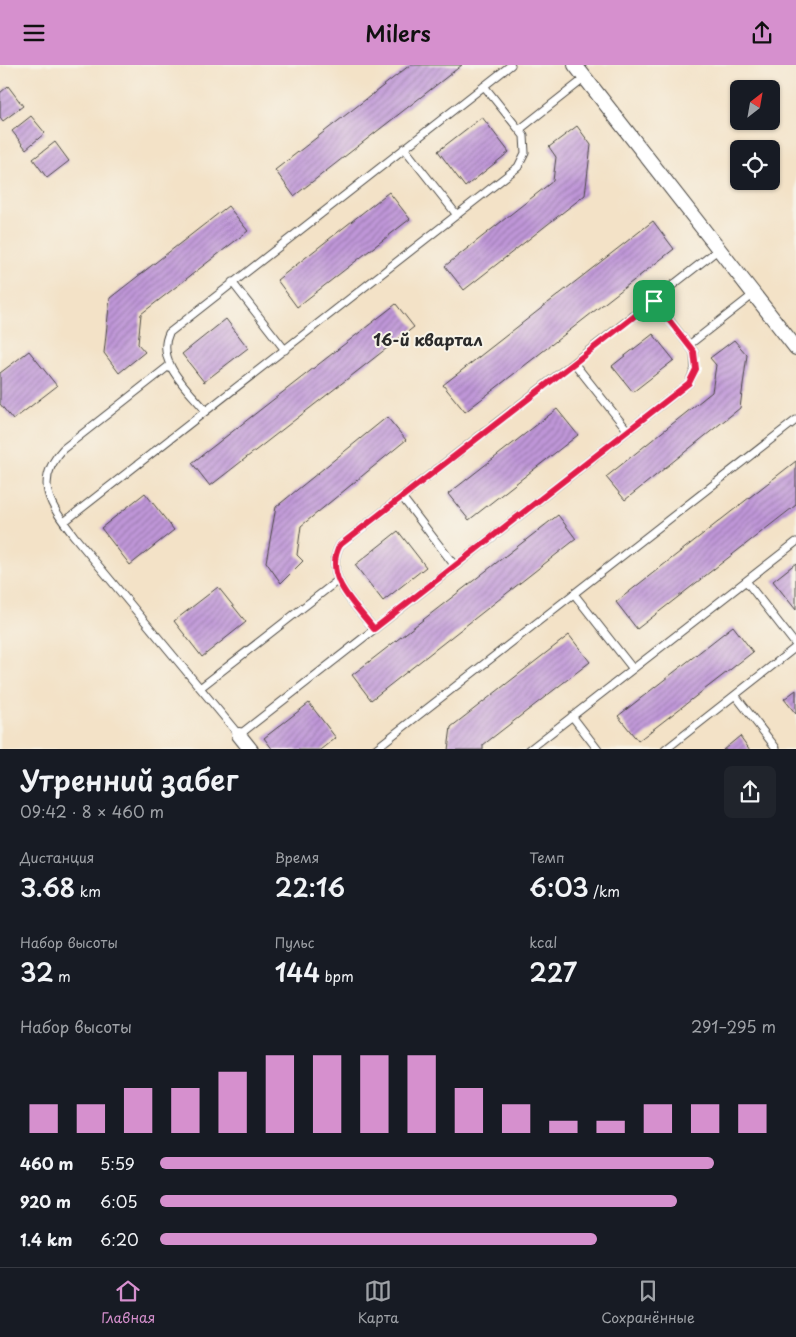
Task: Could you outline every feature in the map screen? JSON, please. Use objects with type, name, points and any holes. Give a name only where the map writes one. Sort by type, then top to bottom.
[{"type":"street","points":[[575,65],[796,348]]},
{"type":"street","points":[[238,735],[251,749]]},
{"type":"lane","points":[[206,411],[170,365],[164,350],[169,333],[511,65]]},
{"type":"lane","points":[[519,130],[585,78]]},
{"type":"lane","points":[[64,522],[518,167],[526,147],[524,137],[484,85]]},
{"type":"lane","points":[[404,148],[457,215]]},
{"type":"lane","points":[[374,629],[337,581],[334,565],[340,545],[719,249]]},
{"type":"lane","points":[[232,282],[285,350]]},
{"type":"lane","points":[[689,345],[754,294]]},
{"type":"lane","points":[[170,365],[63,449],[52,462],[46,486],[48,496],[64,522],[238,735],[689,383],[696,363],[694,352],[654,301]]},
{"type":"lane","points":[[574,363],[628,431]]},
{"type":"lane","points":[[374,749],[796,421]]},
{"type":"lane","points":[[402,497],[455,565]]},
{"type":"lane","points":[[529,749],[796,542]]},
{"type":"lane","points":[[200,688],[337,581]]},
{"type":"lane","points":[[665,749],[796,646],[746,581]]},
{"type":"lane","points":[[574,594],[633,669]]},
{"type":"lane","points":[[735,695],[776,747]]},
{"type":"lane","points":[[572,716],[598,749]]},
{"type":"building","points":[[410,65],[462,65],[294,196],[275,170]]},
{"type":"building","points":[[8,86],[23,106],[3,121],[0,117],[0,93]]},
{"type":"building","points":[[31,116],[45,133],[26,149],[12,131]]},
{"type":"building","points":[[482,117],[509,152],[465,187],[438,151]]},
{"type":"building","points":[[577,126],[591,145],[585,195],[464,290],[445,266],[553,181],[556,157],[549,147]]},
{"type":"building","points":[[55,142],[69,161],[47,178],[33,159]]},
{"type":"building","points":[[389,192],[410,219],[297,307],[277,280]]},
{"type":"building","points":[[228,206],[248,231],[141,314],[138,344],[145,352],[119,373],[104,353],[110,298]]},
{"type":"building","points":[[653,221],[674,249],[465,412],[443,385]]},
{"type":"building","points":[[396,304],[414,327],[210,486],[192,463]]},
{"type":"building","points":[[226,319],[248,348],[204,382],[182,354]]},
{"type":"building","points":[[653,334],[674,360],[633,392],[612,366]]},
{"type":"building","points":[[734,340],[747,355],[740,408],[625,500],[606,477],[712,392],[716,365],[710,358]]},
{"type":"building","points":[[29,351],[57,386],[13,420],[0,404],[0,373]]},
{"type":"building","points":[[557,409],[578,435],[469,520],[448,494]]},
{"type":"building","points":[[387,417],[406,440],[301,526],[297,555],[303,561],[281,583],[266,562],[276,507]]},
{"type":"building","points":[[796,461],[796,505],[637,629],[616,602]]},
{"type":"building","points":[[145,493],[174,530],[130,565],[101,528]]},
{"type":"building","points":[[558,515],[576,539],[371,700],[352,675]]},
{"type":"building","points":[[398,531],[426,567],[383,601],[355,565]]},
{"type":"building","points":[[796,563],[796,610],[773,581]]},
{"type":"building","points":[[218,587],[246,622],[202,657],[174,621]]},
{"type":"building","points":[[733,626],[753,652],[638,741],[618,716]]},
{"type":"building","points":[[569,635],[590,662],[483,745],[483,749],[448,749],[451,727]]},
{"type":"building","points":[[796,690],[796,714],[784,699]]},
{"type":"building","points":[[309,703],[336,738],[322,749],[272,749],[264,738]]},
{"type":"building","points":[[740,736],[749,749],[724,749]]},
{"type":"district","name":"16-й квартал","points":[[428,339]]},
{"type":"route","points":[[654,301],[694,352],[696,369],[689,383],[374,629],[337,581],[334,565],[340,545],[654,301]]}]
